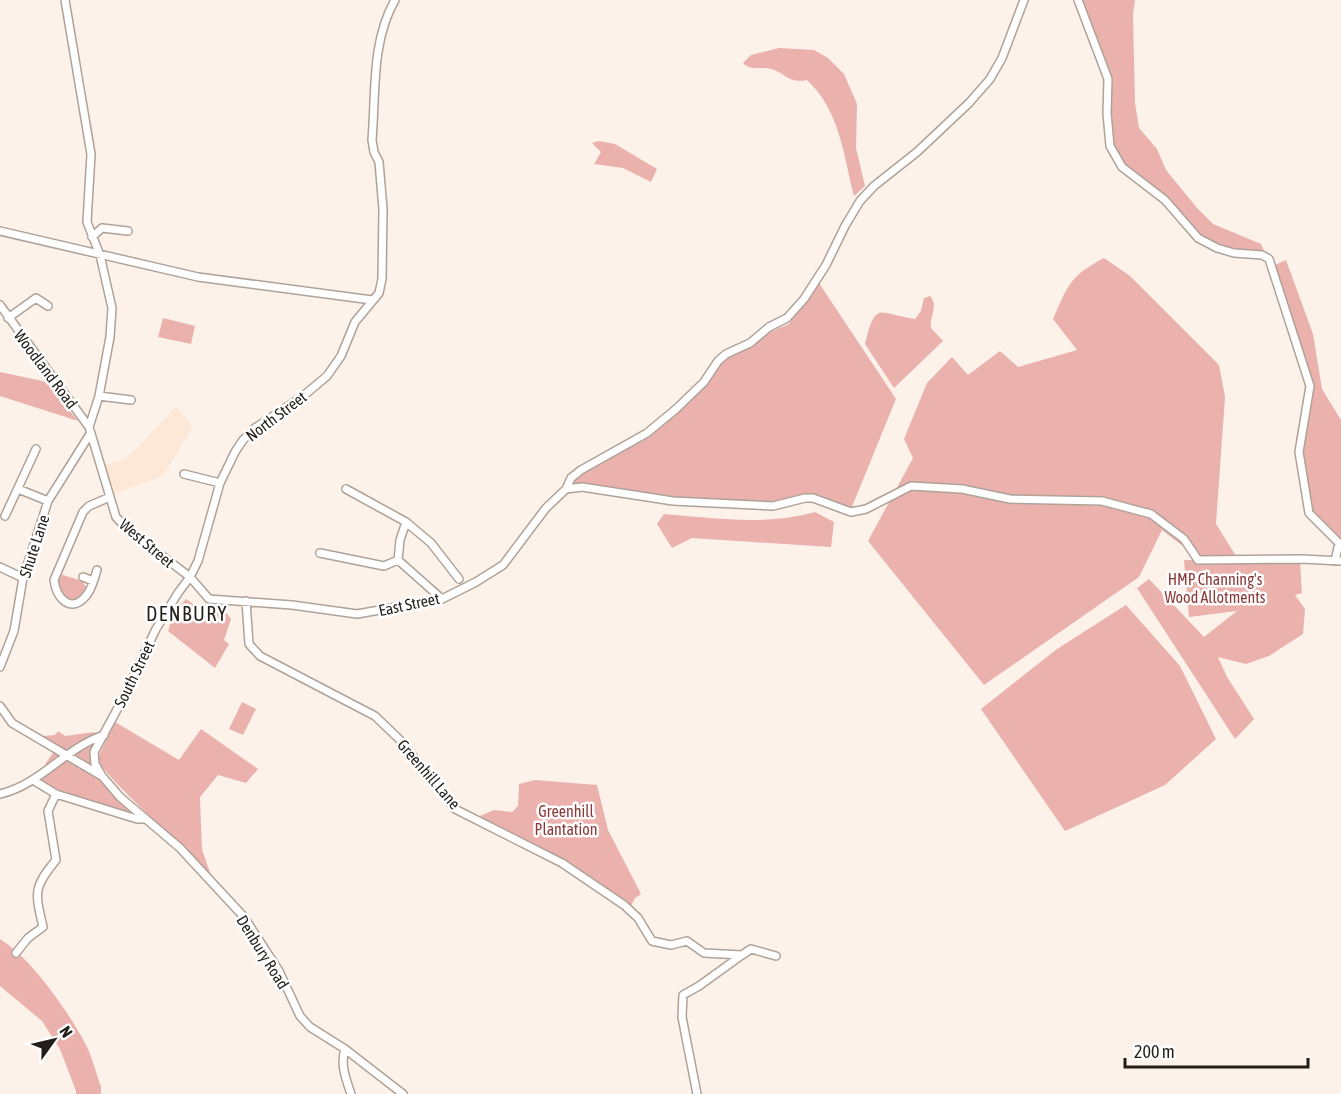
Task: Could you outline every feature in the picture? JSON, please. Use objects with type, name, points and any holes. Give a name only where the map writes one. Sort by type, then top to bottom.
[{"type":"street","name":"Shute Lane","points":[[0,667],[14,631],[23,578],[48,501],[89,431],[99,396],[110,337],[112,308],[100,255],[87,222],[91,154],[64,0]]},
{"type":"street","name":"North Street","points":[[188,580],[198,561],[220,483],[243,440],[255,428],[302,396],[327,375],[341,357],[355,322],[379,293],[382,279],[381,173],[372,140],[380,36],[386,15],[395,0]]},
{"type":"street","name":"East Street","points":[[188,580],[209,599],[357,614],[442,598],[476,582],[503,565],[546,508],[566,489],[571,478],[647,433],[704,382],[718,361],[726,354],[750,343],[769,327],[787,318],[804,299],[826,265],[860,201],[874,186],[917,152],[969,103],[990,79],[1002,58],[1024,0]]},
{"type":"street","points":[[566,489],[582,487],[673,501],[773,506],[813,498],[851,512],[866,509],[911,486],[962,489],[1010,499],[1102,501],[1152,514],[1184,539],[1198,560],[1338,561],[1340,544],[1309,513],[1299,452],[1310,386],[1269,259],[1262,255],[1234,254],[1198,238],[1165,200],[1122,167],[1110,146],[1107,113],[1108,79],[1078,0]]},
{"type":"street","points":[[92,237],[102,228],[128,231]]},
{"type":"street","points":[[0,231],[198,277],[372,300]]},
{"type":"street","points":[[8,318],[36,298],[48,306]]},
{"type":"street","name":"Woodland Road","points":[[0,305],[89,431]]},
{"type":"street","points":[[99,396],[131,400]]},
{"type":"street","name":"West Street","points":[[89,431],[116,517],[128,531],[188,580]]},
{"type":"street","points":[[5,516],[36,449]]},
{"type":"street","points":[[184,474],[220,483]]},
{"type":"street","points":[[18,489],[48,501]]},
{"type":"street","points":[[346,489],[406,522],[431,543],[459,579]]},
{"type":"street","points":[[97,570],[84,599],[75,604],[63,601],[56,592],[54,580],[83,512],[89,506],[110,497]]},
{"type":"street","points":[[398,560],[400,540],[406,522]]},
{"type":"street","points":[[320,553],[384,566],[398,560]]},
{"type":"street","points":[[398,560],[442,598]]},
{"type":"street","points":[[0,567],[23,578]]},
{"type":"street","points":[[83,577],[93,581]]},
{"type":"street","name":"South Street","points":[[102,776],[95,764],[94,752],[156,629],[188,580]]},
{"type":"street","name":"Greenhill Lane","points":[[246,601],[249,644],[260,656],[375,716],[401,741],[455,809],[562,863],[624,905],[638,918],[652,940],[671,945],[687,941],[704,953],[742,955]]},
{"type":"street","points":[[0,706],[12,723],[102,776]]},
{"type":"street","points":[[0,794],[21,788],[67,755],[104,735]]},
{"type":"street","name":"Denbury Road","points":[[102,776],[120,797],[180,848],[244,917],[279,971],[305,1022],[345,1049],[403,1094]]},
{"type":"street","points":[[33,780],[56,794],[137,819],[146,819]]},
{"type":"street","points":[[16,953],[28,938],[43,927],[37,901],[40,880],[56,860],[48,811],[56,794]]},
{"type":"street","points":[[698,1094],[682,1017],[683,995],[751,949],[776,956]]},
{"type":"street","points":[[345,1049],[342,1058],[343,1068],[351,1094]]},
{"type":"shaded area","points":[[176,407],[193,426],[163,476],[114,494],[103,466],[124,459],[132,453]]},
{"type":"green space","points":[[1078,0],[1135,0],[1133,14],[1135,103],[1139,128],[1157,149],[1166,170],[1213,224],[1261,244],[1265,254],[1241,254],[1204,240],[1123,165],[1110,146],[1109,77]]},
{"type":"green space","points":[[779,48],[814,50],[828,58],[844,74],[857,104],[856,148],[865,186],[854,196],[839,134],[827,105],[818,92],[807,80],[795,81],[771,69],[753,68],[743,63],[751,55]]},
{"type":"green space","points":[[599,141],[615,144],[657,169],[651,182],[623,168],[594,164],[601,152],[592,143]]},
{"type":"green space","points":[[1104,258],[1130,276],[1219,365],[1225,397],[1216,524],[1236,556],[1199,555],[1162,530],[1139,577],[984,685],[868,541],[913,458],[904,439],[927,383],[952,357],[968,375],[1000,351],[1018,367],[1077,350],[1053,319],[1071,282],[1084,270]]},
{"type":"green space","points":[[1286,260],[1313,334],[1322,389],[1341,420],[1341,544],[1307,511],[1300,475],[1296,440],[1306,385],[1295,331],[1273,266]]},
{"type":"green space","points":[[819,283],[896,399],[851,509],[814,495],[771,503],[673,497],[583,483],[570,486],[582,472],[648,436],[677,413],[706,385],[720,363],[728,356],[746,349],[768,333],[789,324]]},
{"type":"green space","points":[[930,296],[934,304],[931,328],[943,341],[894,388],[865,344],[872,320],[881,313],[915,319],[921,311],[924,298]]},
{"type":"green space","points":[[163,318],[195,326],[191,344],[158,337]]},
{"type":"green space","points":[[0,372],[47,382],[78,421],[0,396]]},
{"type":"green space","points":[[815,512],[834,522],[831,547],[692,538],[672,548],[657,524],[664,514],[759,520]]},
{"type":"green space","name":"HMP Channing's Wood Allotments","points":[[1184,560],[1300,562],[1302,593],[1295,595],[1305,609],[1303,634],[1269,656],[1246,664],[1218,657],[1227,677],[1254,719],[1235,739],[1137,588],[1149,579],[1204,637],[1237,611],[1189,617]]},
{"type":"green space","points":[[60,574],[82,581],[86,587],[84,595],[74,600],[60,595],[57,580]]},
{"type":"green space","points":[[186,599],[209,615],[216,608],[222,607],[231,619],[224,640],[229,644],[215,668],[168,631],[174,612]]},
{"type":"green space","points":[[1126,605],[1180,666],[1216,739],[1165,785],[1065,831],[981,709],[1057,649]]},
{"type":"green space","points":[[242,702],[256,709],[243,735],[229,729]]},
{"type":"green space","points":[[115,722],[179,760],[201,729],[258,769],[246,783],[218,775],[200,797],[202,850],[212,878],[101,766],[98,757]]},
{"type":"green space","points":[[58,731],[65,736],[95,732],[96,742],[90,754],[93,764],[108,788],[134,816],[59,792],[42,782],[46,763],[57,747],[42,739],[44,736],[55,735]]},
{"type":"green space","name":"Greenhill Plantation","points":[[535,780],[597,785],[608,830],[641,894],[635,898],[631,906],[571,864],[480,816],[494,810],[512,812],[518,806],[519,784]]},
{"type":"green space","points":[[0,939],[36,972],[69,1016],[90,1053],[101,1087],[101,1094],[76,1094],[60,1049],[42,1021],[0,986]]},
{"type":"district","name":"DENBURY","points":[[187,613]]}]
